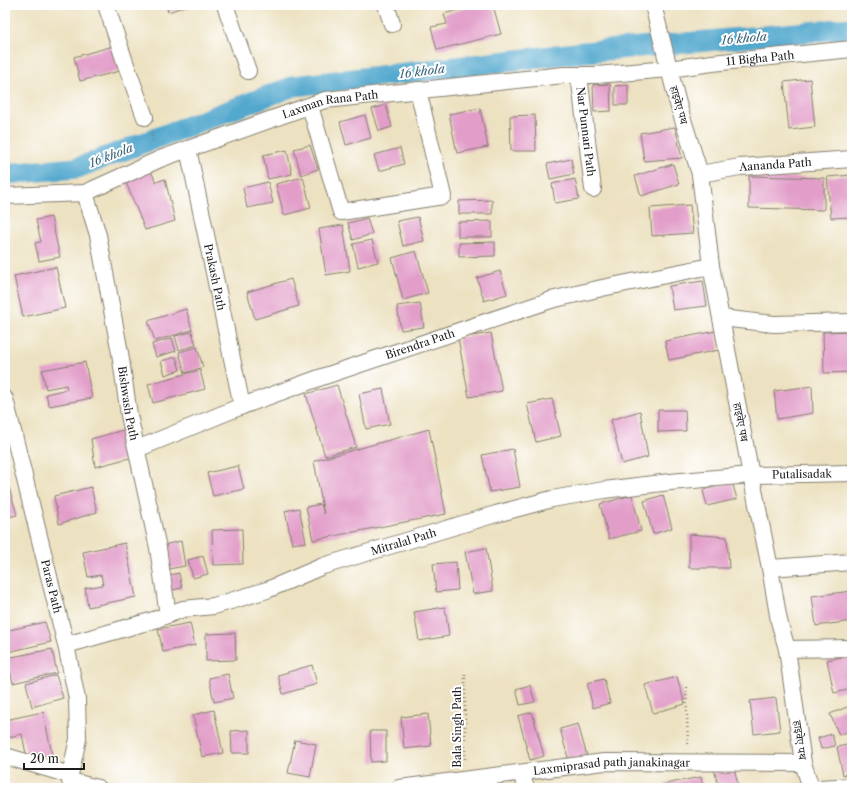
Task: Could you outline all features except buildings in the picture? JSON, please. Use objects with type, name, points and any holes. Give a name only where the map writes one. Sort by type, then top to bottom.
[{"type":"street","points":[[106,5],[147,121]]},
{"type":"street","points":[[225,5],[248,71]]},
{"type":"street","points":[[386,5],[392,24]]},
{"type":"street","name":"हाइवेए पथ","points":[[652,5],[678,104],[700,174],[711,266],[770,568],[778,621],[787,648],[803,763],[811,788]]},
{"type":"street","name":"11 Bigha Path","points":[[667,63],[712,63],[852,50]]},
{"type":"street","name":"Laxman Rana Path","points":[[5,196],[85,193],[160,159],[325,100],[564,75],[596,75],[667,63]]},
{"type":"street","name":"Nar Punnari Path","points":[[580,75],[593,189]]},
{"type":"street","points":[[310,106],[341,212],[443,196],[418,90]]},
{"type":"street","name":"Prakash Path","points":[[188,149],[242,406]]},
{"type":"street","name":"Aananda Path","points":[[700,174],[740,167],[852,159]]},
{"type":"street","name":"Bishwash Path","points":[[85,193],[98,235],[130,415],[158,548],[168,615]]},
{"type":"street","name":"Birendra Path","points":[[137,449],[242,406],[319,378],[551,300],[711,266]]},
{"type":"street","points":[[721,318],[774,324],[852,322]]},
{"type":"street","name":"Paras Path","points":[[5,399],[66,646],[77,699],[78,739],[70,781]]},
{"type":"street","name":"Putalisadak","points":[[751,475],[852,473]]},
{"type":"street","name":"Mitralal Path","points":[[66,646],[154,620],[183,609],[214,606],[267,590],[323,566],[496,514],[552,499],[604,490],[670,482],[751,475]]},
{"type":"street","points":[[770,568],[852,562]]},
{"type":"street","points":[[787,648],[852,648]]},
{"type":"street","points":[[5,756],[70,781],[98,788]]},
{"type":"street","name":"Laxmiprasad path janakinagar","points":[[398,788],[604,762],[803,763]]},
{"type":"street","points":[[521,773],[526,788]]},
{"type":"street","points":[[820,788],[852,786]]},
{"type":"path","points":[[147,121],[156,147]]},
{"type":"path","name":"Bala Singh Path","points":[[465,674],[466,780]]},
{"type":"path","points":[[686,687],[688,763]]},
{"type":"waterway","name":"16 khola","points":[[5,174],[77,168],[294,86],[584,52],[852,28]]}]
